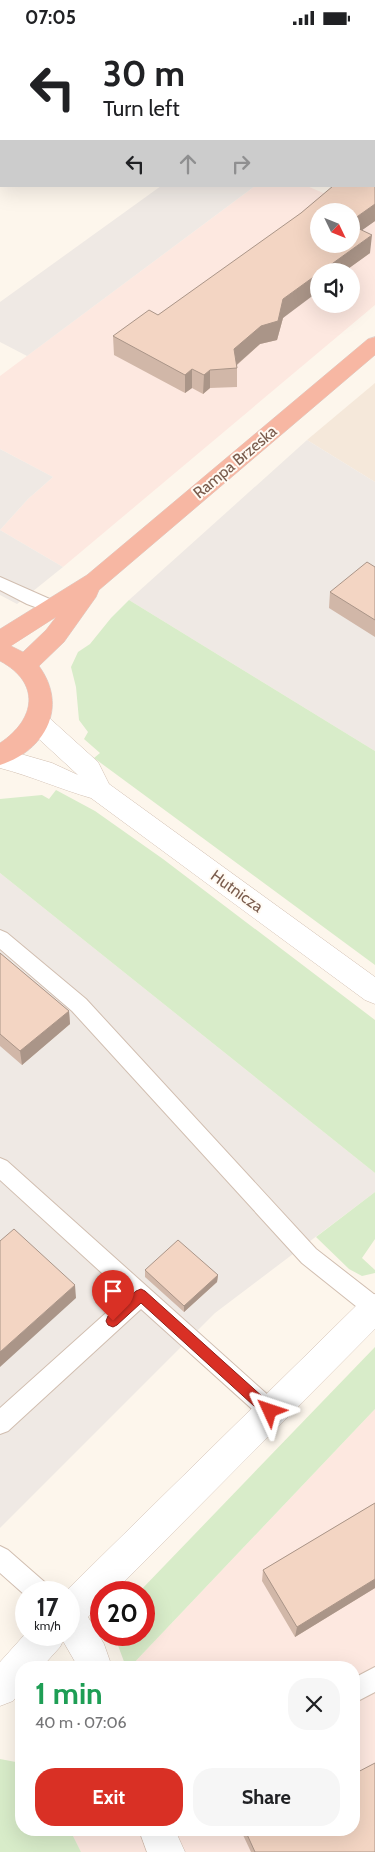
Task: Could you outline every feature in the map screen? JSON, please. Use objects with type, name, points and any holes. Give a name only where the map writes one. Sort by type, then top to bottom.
[{"type":"highway","name":"Rampa Brzeska","points":[[0,641],[62,611],[375,343]]},
{"type":"highway","name":"Rampa Brzeska","points":[[25,665],[55,636],[62,611]]},
{"type":"highway","points":[[0,651],[9,654],[25,665],[35,677],[41,692],[42,707],[37,722],[27,735],[0,757]]},
{"type":"street","name":"Hutnicza","points":[[37,722],[89,769],[99,791]]},
{"type":"street","name":"Hutnicza","points":[[0,757],[43,770],[73,783],[99,791],[375,992]]},
{"type":"street","points":[[80,1601],[375,1308]]},
{"type":"street","points":[[80,1636],[93,1661]]},
{"type":"street","points":[[24,1661],[38,1646]]},
{"type":"street","points":[[0,1688],[15,1671]]},
{"type":"street","points":[[159,1836],[166,1852]]},
{"type":"lane","points":[[0,583],[62,611]]},
{"type":"lane","points":[[0,938],[79,1005],[309,1256],[375,1308]]},
{"type":"lane","points":[[0,1167],[270,1411]]},
{"type":"lane","points":[[0,1423],[141,1295]]},
{"type":"lane","points":[[0,1559],[26,1581]]},
{"type":"lane","points":[[360,1688],[375,1679]]},
{"type":"shaded area","points":[[160,187],[254,187],[27,356],[0,342],[0,302]]},
{"type":"shaded area","points":[[254,187],[309,187],[347,203],[310,203],[310,253],[360,253],[360,209],[375,215],[375,305],[63,567],[0,530],[28,499],[53,477],[0,449],[0,376]]},
{"type":"shaded area","points":[[375,383],[375,482],[307,440]]},
{"type":"shaded area","points":[[307,440],[375,482],[375,751],[129,600]]},
{"type":"shaded area","points":[[0,449],[53,477],[28,499],[0,530]]},
{"type":"shaded area","points":[[0,530],[63,567],[17,604],[0,595]]},
{"type":"shaded area","points":[[0,873],[375,1173],[375,1192],[215,1313],[0,1528]]},
{"type":"shaded area","points":[[375,1409],[375,1852],[81,1852],[73,1836],[360,1836],[360,1661],[136,1661],[150,1646],[155,1646],[155,1641]]},
{"type":"green space","points":[[129,600],[375,751],[375,965],[94,758],[100,753],[84,739],[88,732],[79,720],[76,687],[71,667],[78,652],[90,644],[111,618]]},
{"type":"green space","points":[[56,790],[95,811],[163,859],[375,1020],[375,1173],[0,873],[0,799],[42,795],[49,799]]},
{"type":"green space","points":[[375,1192],[375,1239],[362,1258],[375,1270],[375,1273],[362,1276],[349,1269],[316,1237]]},
{"type":"green space","points":[[375,1347],[375,1409],[155,1641],[155,1581],[150,1581]]},
{"type":"green space","points":[[118,1646],[150,1646],[136,1661],[124,1661]]},
{"type":"green space","points":[[0,1759],[15,1762],[15,1836],[73,1836],[81,1852],[0,1852]]},
{"type":"building","points":[[332,187],[375,187],[375,204],[360,215],[360,203],[313,203]]},
{"type":"building","points":[[310,205],[310,253],[347,253],[333,263],[310,263],[310,280],[283,299],[278,321],[261,326],[234,349],[237,368],[210,370],[204,375],[192,369],[185,375],[113,336],[149,310],[158,315]]},
{"type":"building","points":[[360,229],[372,235],[360,244]]},
{"type":"building","points":[[367,562],[375,567],[375,620],[330,592]]},
{"type":"building","points":[[0,953],[69,1011],[20,1051],[0,1034]]},
{"type":"building","points":[[14,1229],[75,1285],[0,1352],[0,1241]]},
{"type":"building","points":[[178,1240],[218,1275],[184,1306],[145,1270]]},
{"type":"building","points":[[375,1503],[375,1579],[297,1627],[263,1570]]},
{"type":"building","points":[[375,1763],[375,1852],[255,1852],[248,1836],[360,1836],[360,1771]]},
{"type":"route","points":[[113,1321],[141,1295],[270,1411]]}]
